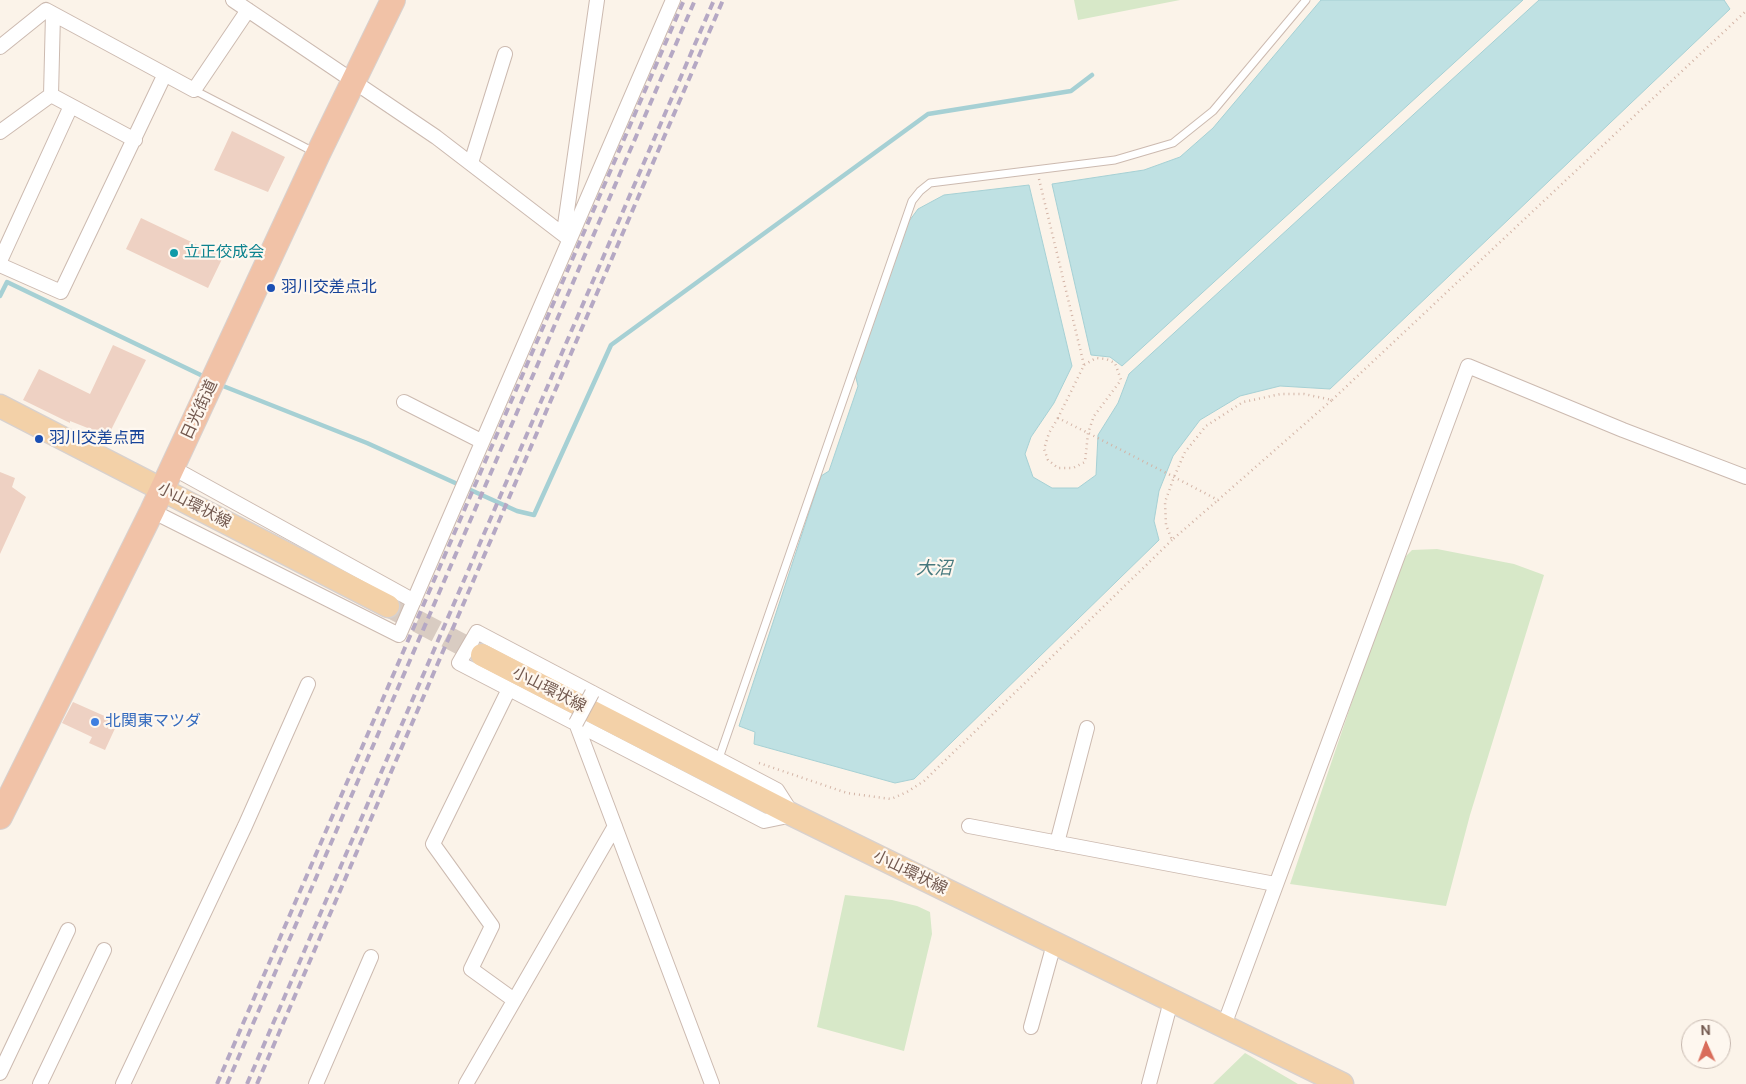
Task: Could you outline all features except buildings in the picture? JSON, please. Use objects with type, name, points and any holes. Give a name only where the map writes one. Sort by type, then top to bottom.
[{"type":"highway","name":"日光街道","points":[[0,817],[173,468],[318,154],[393,0]]},
{"type":"main road","name":"小山環状線","points":[[0,406],[157,500],[388,606]]},
{"type":"main road","name":"小山環状線","points":[[482,655],[793,815],[1223,1028],[1342,1084]]},
{"type":"street","points":[[233,0],[471,164],[569,239]]},
{"type":"street","points":[[569,239],[565,224],[597,0]]},
{"type":"street","points":[[157,500],[399,635],[481,441],[673,0]]},
{"type":"street","points":[[49,8],[164,76],[194,90],[248,10]]},
{"type":"street","points":[[0,47],[49,8]]},
{"type":"street","points":[[49,8],[50,95]]},
{"type":"street","points":[[471,164],[505,54]]},
{"type":"street","points":[[71,106],[0,263],[61,292],[164,76]]},
{"type":"street","points":[[50,95],[134,140]]},
{"type":"street","points":[[0,132],[50,95]]},
{"type":"street","points":[[1223,1028],[1468,366],[1623,430],[1746,477]]},
{"type":"street","points":[[404,402],[481,441]]},
{"type":"street","points":[[173,468],[414,601]]},
{"type":"street","points":[[477,632],[719,758],[777,790],[793,815],[764,821],[459,662],[477,632]]},
{"type":"street","points":[[122,1084],[245,826],[308,684]]},
{"type":"street","points":[[509,688],[433,844],[492,926],[471,969],[514,1000]]},
{"type":"street","points":[[592,693],[576,723],[712,1084]]},
{"type":"street","points":[[1057,842],[1087,728]]},
{"type":"street","points":[[466,1084],[614,826]]},
{"type":"street","points":[[969,826],[1275,884]]},
{"type":"street","points":[[0,1073],[68,930]]},
{"type":"street","points":[[1031,1027],[1054,944]]},
{"type":"street","points":[[40,1084],[104,950]]},
{"type":"street","points":[[316,1084],[370,957]]},
{"type":"street","points":[[1149,1084],[1171,1001]]},
{"type":"lane","points":[[719,758],[912,201],[930,183],[1115,160],[1173,143],[1213,111],[1306,0]]},
{"type":"lane","points":[[194,90],[318,154]]},
{"type":"path","points":[[752,760],[847,793],[890,799],[907,792],[924,781],[1172,540],[1332,400],[1746,11]]},
{"type":"path","points":[[1036,170],[1084,365]]},
{"type":"path","points":[[1096,358],[1106,359],[1115,363],[1121,380],[1094,416],[1088,434],[1085,462],[1073,468],[1058,468],[1048,460],[1044,448],[1049,433],[1084,365],[1096,358]]},
{"type":"path","points":[[1172,540],[1166,525],[1165,502],[1185,452],[1206,426],[1244,402],[1281,394],[1304,394],[1332,400]]},
{"type":"path","points":[[1058,418],[1218,500]]},
{"type":"green space","points":[[1074,0],[1180,0],[1078,20]]},
{"type":"green space","points":[[1437,549],[1514,564],[1544,575],[1470,815],[1446,906],[1290,884],[1391,587],[1406,556],[1412,550]]},
{"type":"green space","points":[[845,895],[892,900],[917,906],[930,912],[932,934],[904,1051],[817,1027]]},
{"type":"green space","points":[[1245,1053],[1298,1084],[1213,1084]]},
{"type":"water","points":[[1321,0],[1523,0],[1122,366],[1110,357],[1091,355],[1052,184],[1144,170],[1180,157],[1213,128]]},
{"type":"water","name":"大沼","points":[[1539,0],[1724,0],[1730,9],[1330,389],[1280,386],[1240,396],[1200,420],[1173,456],[1159,491],[1154,521],[1159,540],[914,779],[895,783],[754,744],[755,732],[739,726],[821,476],[829,471],[858,386],[855,374],[904,228],[918,209],[944,195],[1029,185],[1072,366],[1054,403],[1031,437],[1025,454],[1033,477],[1052,488],[1078,488],[1096,475],[1098,435],[1118,403],[1129,374]]},
{"type":"waterway","points":[[218,384],[367,443],[517,511],[534,515],[611,345],[928,114],[1071,91],[1092,75]]},
{"type":"waterway","points":[[0,296],[7,282],[207,378]]},
{"type":"tunnel","points":[[388,606],[482,655]]},
{"type":"railway","points":[[217,1084],[684,0]]},
{"type":"railway","points":[[227,1084],[695,0]]},
{"type":"railway","points":[[247,1084],[714,0]]},
{"type":"railway","points":[[257,1084],[723,0]]},
{"type":"place","name":"立正佼成会","points":[[174,253]]},
{"type":"place","name":"羽川交差点北","points":[[271,288]]},
{"type":"place","name":"羽川交差点西","points":[[39,439]]},
{"type":"place","name":"北関東マツダ","points":[[95,722]]}]
